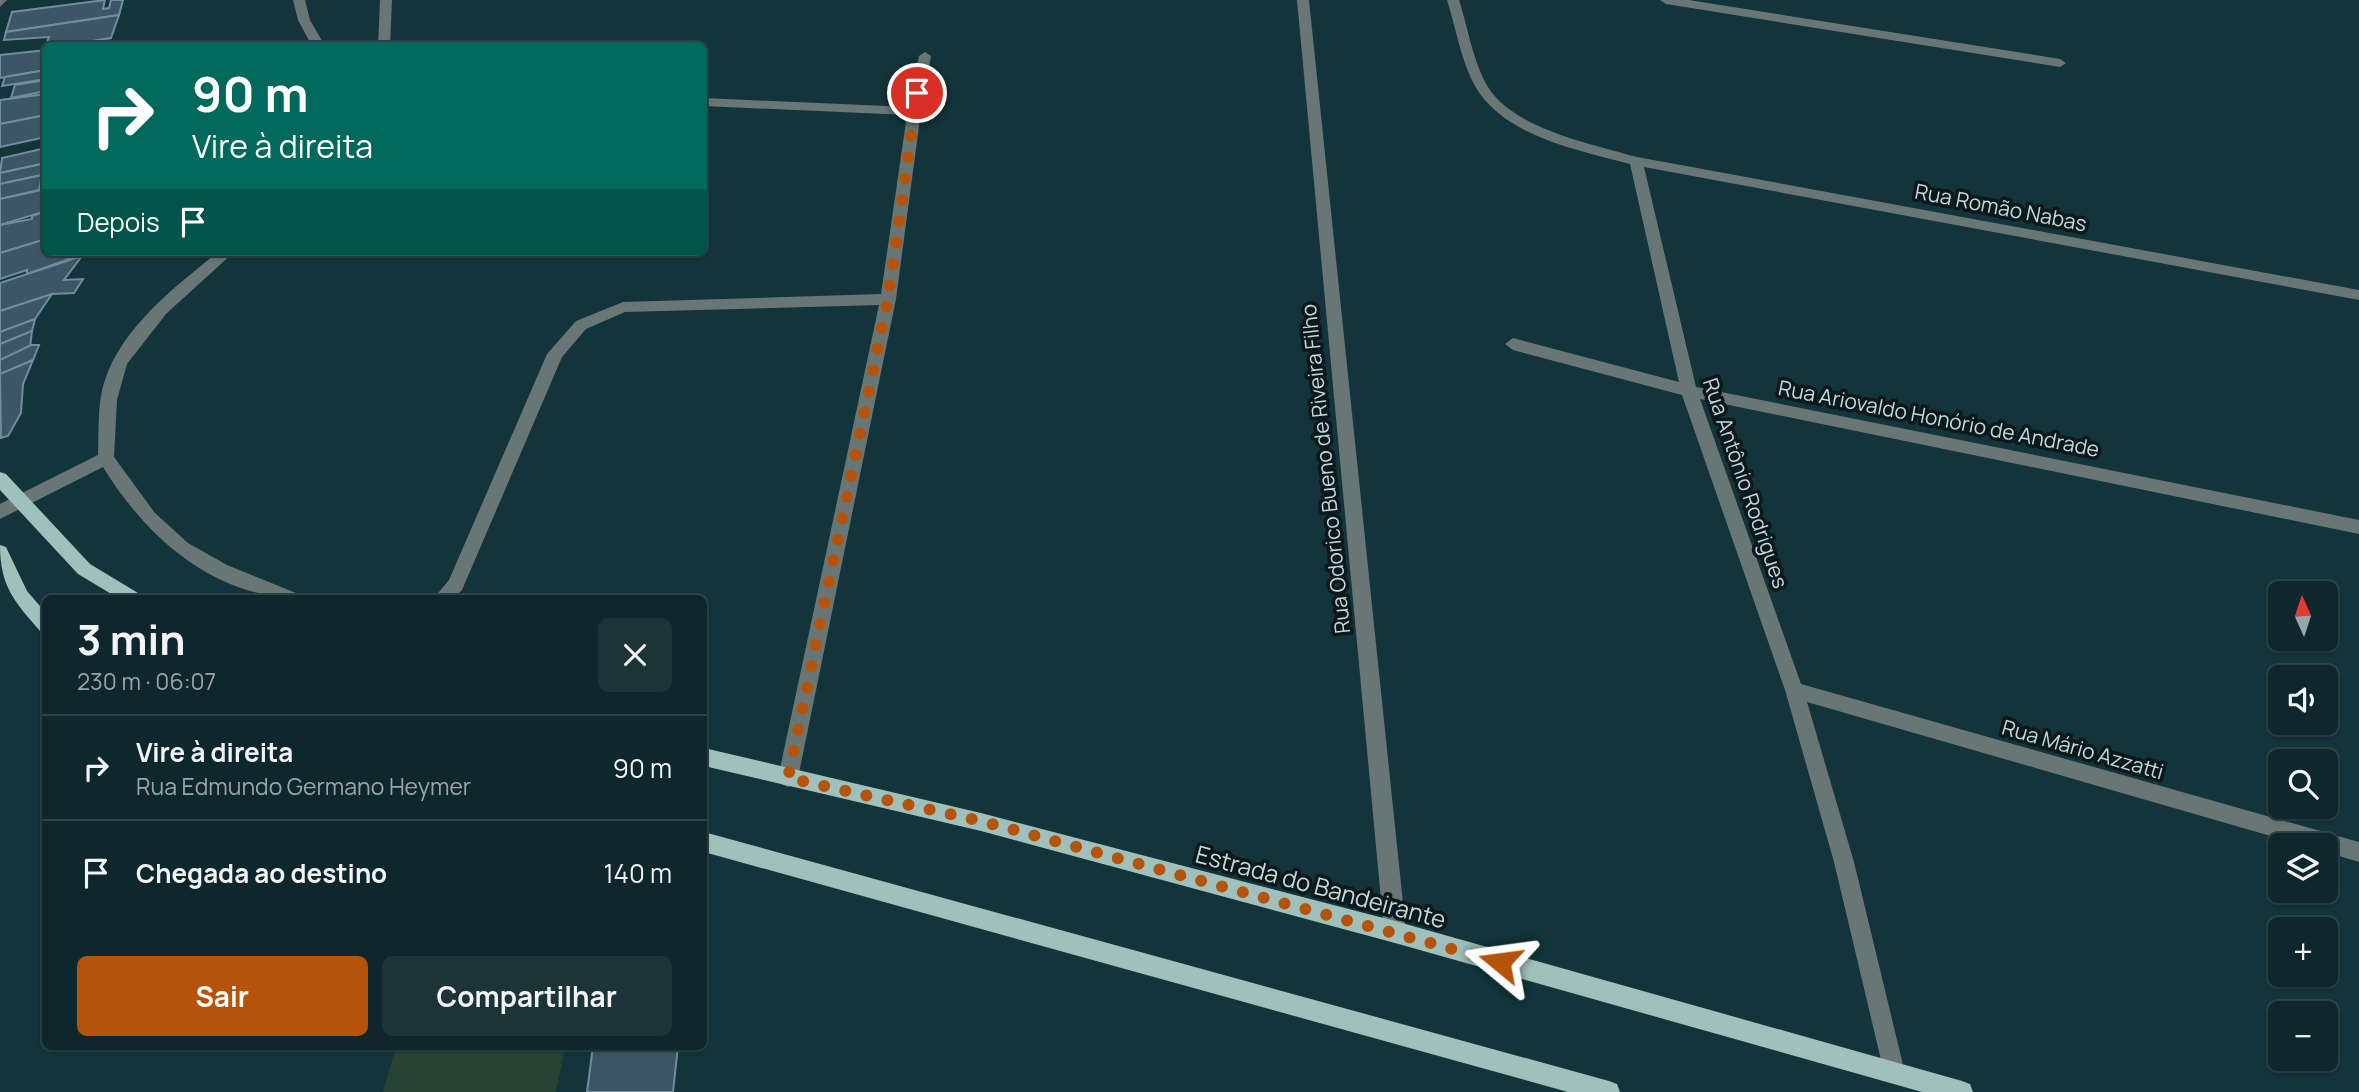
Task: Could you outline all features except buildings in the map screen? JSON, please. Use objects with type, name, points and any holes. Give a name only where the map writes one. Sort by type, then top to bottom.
[{"type":"main road","points":[[0,479],[84,569],[127,595]]},
{"type":"main road","points":[[0,552],[20,596],[42,621]]},
{"type":"main road","name":"Estrada do Bandeirante","points":[[707,758],[981,821],[1395,932],[1962,1092]]},
{"type":"main road","points":[[707,843],[1609,1092]]},
{"type":"street","points":[[299,0],[304,20],[318,42]]},
{"type":"street","points":[[384,42],[386,0]]},
{"type":"street","name":"Rua Odorico Bueno de Riveira Filho","points":[[1303,0],[1395,932]]},
{"type":"street","points":[[1453,0],[1483,89],[1494,103],[1522,122],[1560,139],[1636,161]]},
{"type":"street","points":[[1666,0],[2060,63]]},
{"type":"street","points":[[788,778],[888,299],[914,111],[925,56]]},
{"type":"street","points":[[707,102],[914,111]]},
{"type":"street","name":"Rua Romão Nabas","points":[[1636,161],[2359,295]]},
{"type":"street","name":"Rua Antônio Rodrigues","points":[[1636,161],[1689,391],[1794,690],[1844,863],[1894,1073]]},
{"type":"street","points":[[223,256],[176,292],[137,337],[113,380],[106,458],[148,516],[183,549],[234,576],[282,595]]},
{"type":"street","points":[[446,595],[456,585],[555,354],[581,325],[623,307],[888,299]]},
{"type":"street","name":"Rua Ariovaldo Honório de Andrade","points":[[1513,344],[1689,391],[2359,527]]},
{"type":"street","points":[[0,512],[106,458]]},
{"type":"street","name":"Rua Mário Azzatti","points":[[1794,690],[2359,852]]},
{"type":"green space","points":[[395,1050],[564,1050],[556,1092],[383,1092]]},
{"type":"route","points":[[917,93],[888,299],[788,778],[981,821],[1500,962]]}]
